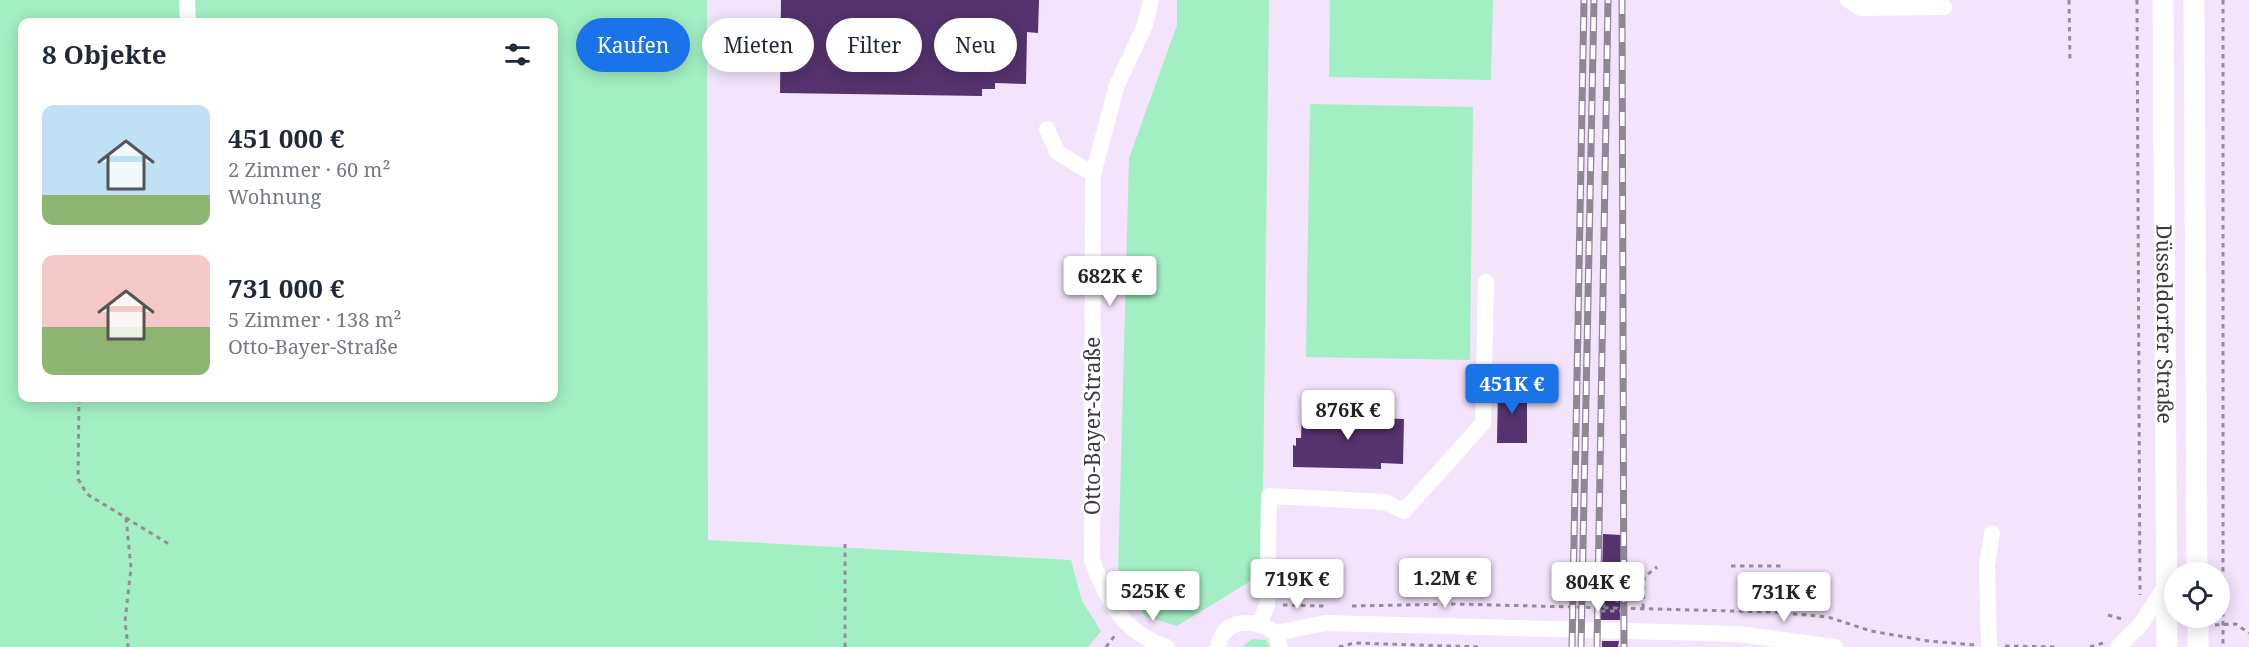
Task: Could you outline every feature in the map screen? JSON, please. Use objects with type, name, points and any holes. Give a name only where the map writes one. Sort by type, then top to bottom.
[{"type":"main road","name":"Düsseldorfer Straße","points":[[2163,0],[2166,562]]},
{"type":"main road","name":"Düsseldorfer Straße","points":[[2194,0],[2198,562]]},
{"type":"main road","name":"Düsseldorfer Straße","points":[[2167,628],[2167,647]]},
{"type":"main road","points":[[2198,628],[2198,647]]},
{"type":"street","points":[[187,0],[188,18]]},
{"type":"street","name":"Otto-Bayer-Straße","points":[[1151,0],[1145,25],[1117,85],[1093,174],[1092,560],[1115,613],[1134,630],[1153,642],[1167,647]]},
{"type":"street","points":[[1848,0],[1862,8],[1944,7]]},
{"type":"street","points":[[1047,129],[1057,152],[1093,174]]},
{"type":"street","points":[[1260,623],[1267,605],[1269,496],[1385,502],[1404,511],[1483,423],[1486,282]]},
{"type":"street","points":[[1989,646],[1987,565],[1992,533]]},
{"type":"street","points":[[2118,647],[2142,624],[2164,588]]},
{"type":"street","points":[[1218,647],[1224,633],[1238,623],[1260,623],[1278,640],[1325,623],[1738,634],[1835,647]]},
{"type":"path","points":[[2069,0],[2070,61]]},
{"type":"path","points":[[2137,0],[2140,602]]},
{"type":"path","points":[[2223,0],[2224,562]]},
{"type":"path","points":[[79,402],[78,479],[87,494],[172,546]]},
{"type":"path","points":[[126,517],[131,568],[125,621],[128,647]]},
{"type":"path","points":[[845,544],[845,647]]},
{"type":"path","points":[[1731,566],[1781,566]]},
{"type":"path","points":[[1643,608],[1644,577],[1657,567]]},
{"type":"path","points":[[1610,576],[1610,592]]},
{"type":"path","points":[[1602,609],[1604,591],[1617,592],[1618,610]]},
{"type":"path","points":[[1563,607],[1618,610],[1643,608],[1746,610],[1828,617],[1870,631],[1928,640],[1989,646],[2057,647]]},
{"type":"path","points":[[1746,610],[1746,616]]},
{"type":"path","points":[[2108,615],[2134,622]]},
{"type":"path","points":[[1828,617],[1829,625]]},
{"type":"path","points":[[2230,624],[2236,624],[2249,633]]},
{"type":"path","points":[[2223,647],[2224,628]]},
{"type":"path","points":[[1106,647],[1120,630]]},
{"type":"path","points":[[1339,647],[1354,643],[1481,647]]},
{"type":"green space","points":[[0,0],[707,0],[707,18],[702,18],[702,72],[707,72],[708,540],[1071,560],[1082,601],[1101,631],[1088,647],[0,647]]},
{"type":"green space","points":[[1177,0],[1269,0],[1262,574],[1177,626],[1145,616],[1118,574],[1129,158],[1177,25]]},
{"type":"green space","points":[[1330,0],[1493,0],[1491,80],[1329,77]]},
{"type":"green space","points":[[1310,104],[1473,107],[1470,360],[1306,357]]},
{"type":"green space","points":[[1252,639],[1266,640],[1270,647],[1242,647]]},
{"type":"building","points":[[781,0],[1039,0],[1038,33],[1027,32],[1026,84],[995,83],[995,89],[982,89],[982,96],[780,93],[780,72],[814,72],[814,18],[781,18]]},
{"type":"building","points":[[1498,387],[1527,387],[1527,443],[1497,443]]},
{"type":"building","points":[[1302,412],[1367,413],[1367,416],[1377,416],[1377,418],[1404,419],[1403,464],[1381,463],[1381,469],[1293,467],[1293,445],[1296,446],[1296,438],[1301,438]]},
{"type":"building","points":[[1603,534],[1622,535],[1620,620],[1601,620]]},
{"type":"building","points":[[1602,641],[1619,641],[1618,647],[1602,647]]},
{"type":"railway","points":[[1572,647],[1584,0]]},
{"type":"railway","points":[[1581,647],[1594,0]]},
{"type":"railway","points":[[1597,647],[1608,0]]},
{"type":"railway","points":[[1622,0],[1624,647]]}]
